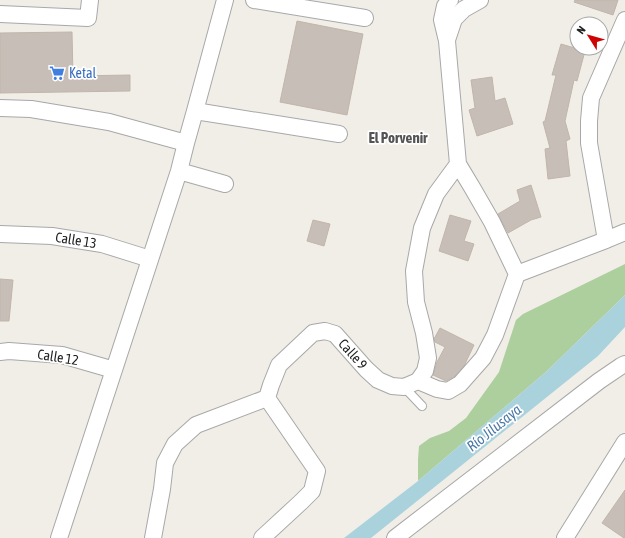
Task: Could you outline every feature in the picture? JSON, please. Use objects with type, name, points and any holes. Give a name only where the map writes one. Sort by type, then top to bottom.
[{"type":"street","points":[[0,14],[88,18],[90,0]]},
{"type":"street","points":[[59,538],[179,171],[225,0]]},
{"type":"street","points":[[254,0],[365,18]]},
{"type":"street","points":[[450,0],[445,6],[442,20],[447,41],[458,164],[492,222],[517,274],[625,232]]},
{"type":"street","points":[[447,41],[454,19],[464,9],[480,0]]},
{"type":"street","points":[[606,240],[589,143],[591,98],[625,20]]},
{"type":"street","points":[[0,108],[31,109],[109,122],[186,143]]},
{"type":"street","points":[[195,111],[339,134]]},
{"type":"street","points":[[411,384],[425,371],[428,358],[424,333],[416,302],[414,271],[422,228],[436,194],[458,164]]},
{"type":"street","points":[[179,171],[225,184]]},
{"type":"street","name":"Calle 13","points":[[0,234],[52,236],[102,244],[150,259]]},
{"type":"street","name":"Calle 9","points":[[267,398],[279,365],[313,333],[324,331],[335,334],[366,369],[378,380],[392,386],[411,384],[448,392],[460,384],[483,358],[495,335],[517,274]]},
{"type":"street","name":"Calle 12","points":[[0,352],[9,351],[62,355],[114,370]]},
{"type":"street","points":[[395,538],[599,381],[625,364]]},
{"type":"street","points":[[153,538],[165,463],[175,444],[196,425],[267,398],[317,471],[312,491],[262,538]]},
{"type":"street","points":[[565,538],[625,442]]},
{"type":"lane","points":[[411,384],[422,406]]},
{"type":"green space","points":[[625,264],[625,295],[547,371],[418,481],[419,446],[430,438],[449,431],[466,418],[499,372],[516,320],[523,314]]},
{"type":"water","name":"Río Jilusaya","points":[[625,295],[625,327],[598,356],[371,538],[344,538],[418,481],[547,371]]},
{"type":"building","points":[[575,0],[618,0],[613,15],[574,2]]},
{"type":"building","points":[[297,21],[363,34],[347,115],[280,102]]},
{"type":"building","points":[[72,32],[73,76],[130,75],[130,91],[0,93],[0,33]]},
{"type":"building","points":[[561,44],[569,46],[569,56],[584,56],[577,81],[574,80],[565,121],[570,139],[566,141],[570,176],[548,179],[545,149],[550,148],[543,122],[545,121],[556,75],[552,75]]},
{"type":"building","points":[[492,77],[495,101],[505,98],[513,124],[477,136],[469,110],[475,108],[471,80]]},
{"type":"building","points":[[531,185],[541,217],[531,220],[508,233],[498,214],[520,201],[517,190]]},
{"type":"building","points":[[450,215],[471,221],[464,241],[474,244],[468,261],[439,251]]},
{"type":"building","points":[[313,220],[330,224],[324,246],[307,241]]},
{"type":"building","points":[[0,279],[13,280],[9,321],[0,321]]},
{"type":"building","points":[[440,328],[474,345],[464,366],[454,377],[446,381],[433,375],[437,362],[445,347],[435,342],[434,339]]},
{"type":"building","points":[[625,490],[625,538],[624,538],[602,523]]},
{"type":"place","name":"Ketal","points":[[57,73]]},
{"type":"district","name":"El Porvenir","points":[[398,138]]}]
